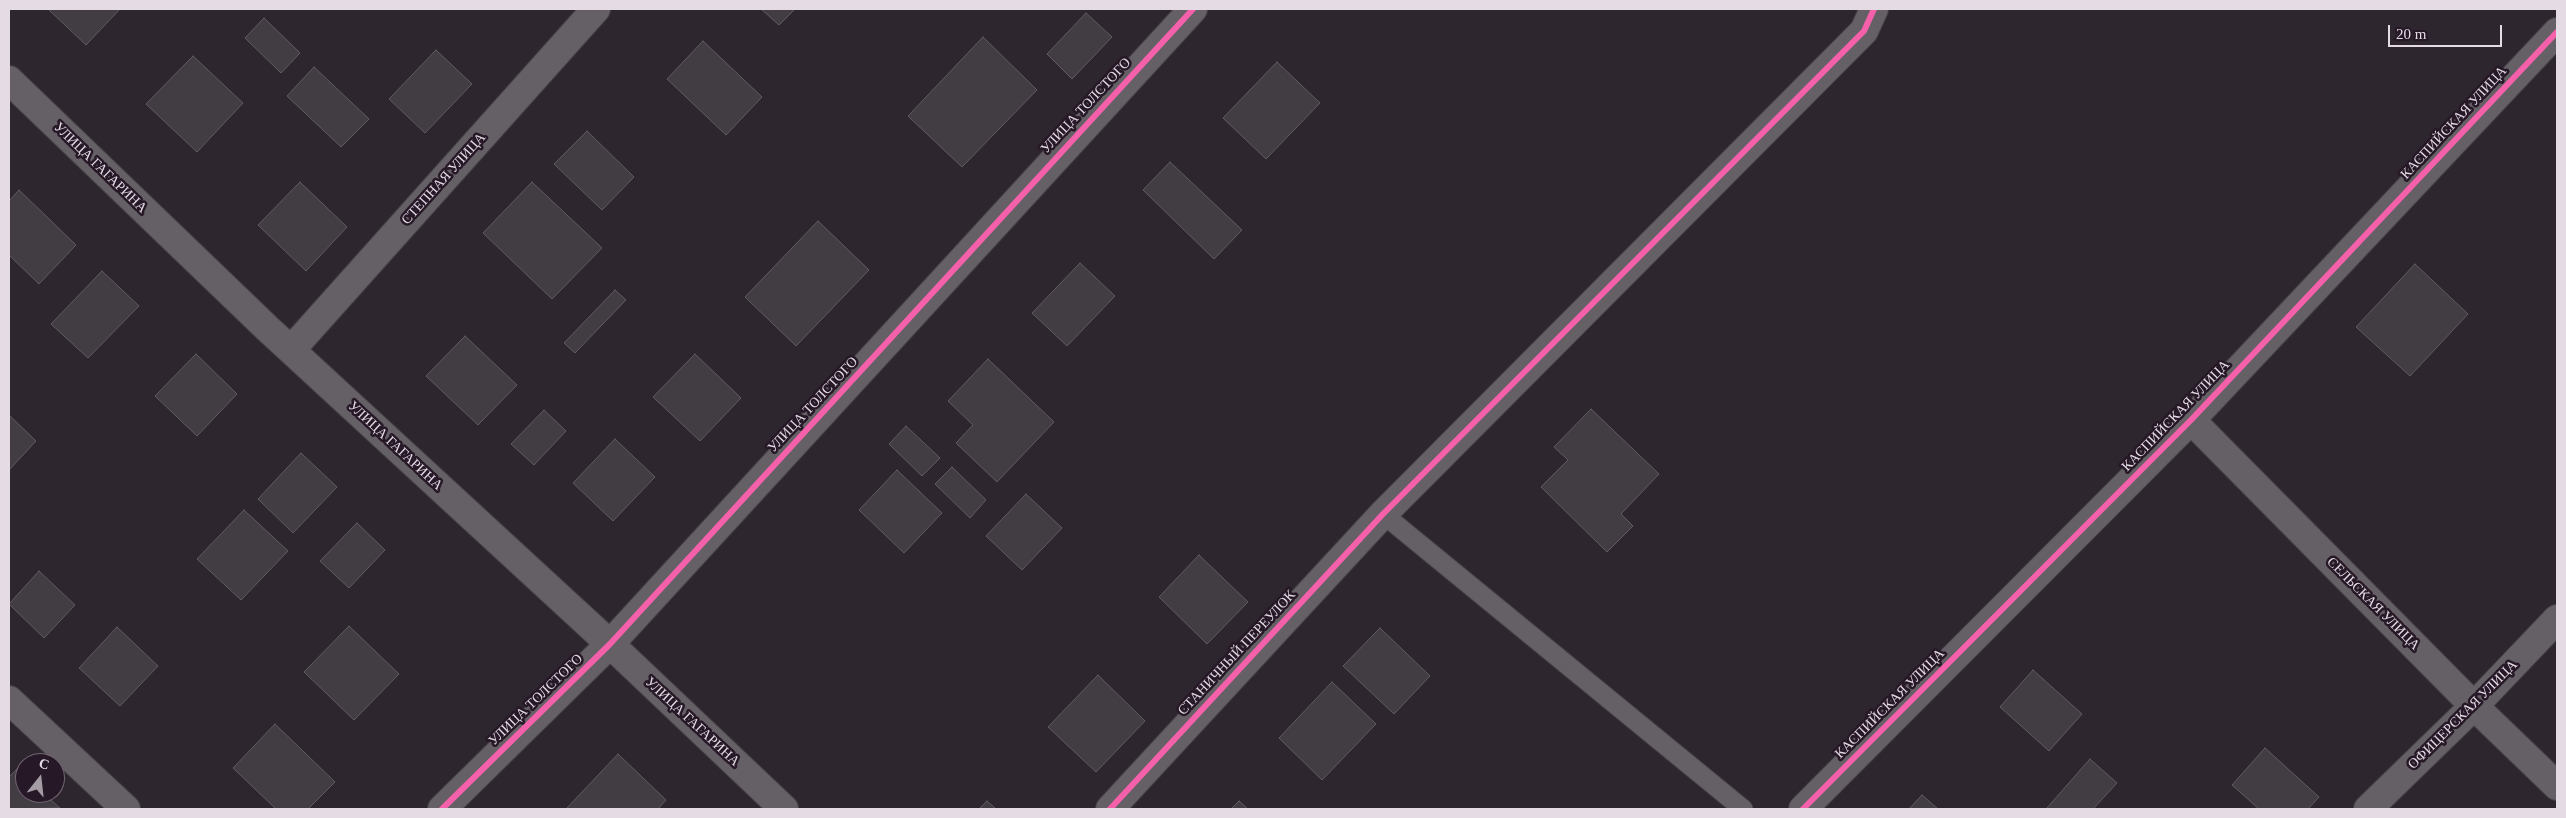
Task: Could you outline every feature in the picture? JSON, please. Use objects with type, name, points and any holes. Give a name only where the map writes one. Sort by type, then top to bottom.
[{"type":"street","name":"УЛИЦА ТОЛСТОГО","points":[[442,809],[610,644],[1192,9]]},
{"type":"street","name":"СТАНИЧНЫЙ ПЕРЕУЛОК","points":[[1110,809],[1383,514],[1864,31],[1874,9]]},
{"type":"street","name":"СТЕПНАЯ УЛИЦА","points":[[291,350],[588,11]]},
{"type":"street","name":"КАСПИЙСКАЯ УЛИЦА","points":[[1803,809],[2191,420],[2557,32]]},
{"type":"street","name":"УЛИЦА ГАГАРИНА","points":[[9,80],[291,350],[610,644],[784,809]]},
{"type":"street","name":"СЕЛЬСКАЯ УЛИЦА","points":[[2191,420],[2474,706],[2557,786]]},
{"type":"street","name":"ОФИЦЕРСКАЯ УЛИЦА","points":[[2368,809],[2474,706],[2557,619]]},
{"type":"street","points":[[9,700],[126,809]]},
{"type":"lane","points":[[1383,514],[1743,809]]},
{"type":"building","points":[[48,9],[120,9],[86,45]]},
{"type":"building","points":[[761,9],[795,9],[779,25]]},
{"type":"building","points":[[1086,13],[1112,37],[1072,79],[1047,54]]},
{"type":"building","points":[[264,18],[300,53],[281,73],[245,38]]},
{"type":"building","points":[[983,37],[1037,90],[962,167],[908,116]]},
{"type":"building","points":[[703,41],[762,97],[726,135],[667,79]]},
{"type":"building","points":[[436,50],[472,84],[425,133],[389,99]]},
{"type":"building","points":[[193,56],[243,103],[197,152],[146,104]]},
{"type":"building","points":[[1277,62],[1320,103],[1266,159],[1223,118]]},
{"type":"building","points":[[314,67],[369,119],[341,147],[287,96]]},
{"type":"building","points":[[587,131],[634,177],[602,210],[554,164]]},
{"type":"building","points":[[1170,162],[1242,230],[1214,259],[1143,190]]},
{"type":"building","points":[[300,182],[347,227],[306,271],[258,225]]},
{"type":"building","points":[[532,182],[602,248],[552,299],[483,233]]},
{"type":"building","points":[[19,190],[76,245],[39,284],[9,255],[9,201]]},
{"type":"building","points":[[818,221],[869,270],[796,346],[745,297]]},
{"type":"building","points":[[1080,263],[1115,296],[1067,346],[1032,313]]},
{"type":"building","points":[[2415,264],[2468,314],[2410,376],[2356,327]]},
{"type":"building","points":[[102,271],[139,306],[88,358],[51,324]]},
{"type":"building","points":[[615,290],[626,300],[575,353],[564,343]]},
{"type":"building","points":[[465,336],[517,385],[478,425],[426,376]]},
{"type":"building","points":[[196,354],[237,394],[197,436],[155,396]]},
{"type":"building","points":[[695,354],[741,398],[700,441],[653,397]]},
{"type":"building","points":[[988,359],[1054,422],[997,482],[956,443],[973,425],[948,401]]},
{"type":"building","points":[[1591,409],[1659,474],[1621,514],[1633,526],[1607,552],[1541,487],[1568,460],[1554,447]]},
{"type":"building","points":[[544,410],[566,431],[534,465],[511,444]]},
{"type":"building","points":[[9,415],[36,441],[9,470]]},
{"type":"building","points":[[906,426],[940,458],[922,476],[889,444]]},
{"type":"building","points":[[615,439],[655,477],[613,521],[573,483]]},
{"type":"building","points":[[301,453],[337,487],[293,533],[258,499]]},
{"type":"building","points":[[952,467],[986,500],[970,518],[935,484]]},
{"type":"building","points":[[897,470],[942,513],[904,553],[859,510]]},
{"type":"building","points":[[1026,494],[1062,528],[1022,570],[986,536]]},
{"type":"building","points":[[244,510],[288,551],[241,600],[197,559]]},
{"type":"building","points":[[357,523],[385,550],[349,588],[320,561]]},
{"type":"building","points":[[1199,555],[1248,602],[1207,644],[1159,597]]},
{"type":"building","points":[[39,571],[75,605],[44,638],[9,604]]},
{"type":"building","points":[[349,626],[399,674],[354,720],[304,672]]},
{"type":"building","points":[[117,627],[158,666],[120,706],[79,668]]},
{"type":"building","points":[[1380,628],[1430,676],[1394,714],[1343,666]]},
{"type":"building","points":[[2033,670],[2082,714],[2049,751],[2000,707]]},
{"type":"building","points":[[1098,675],[1145,721],[1096,772],[1048,727]]},
{"type":"building","points":[[1332,682],[1376,724],[1322,780],[1279,738]]},
{"type":"building","points":[[275,724],[335,782],[308,809],[276,809],[233,768]]},
{"type":"building","points":[[2265,748],[2319,797],[2308,809],[2259,809],[2232,785]]},
{"type":"building","points":[[618,754],[666,800],[658,809],[566,809]]},
{"type":"building","points":[[2090,759],[2117,783],[2093,809],[2046,809]]},
{"type":"building","points":[[15,771],[15,803],[54,803],[60,808],[9,809],[9,777]]},
{"type":"building","points":[[1922,795],[1938,809],[1909,809]]},
{"type":"building","points":[[987,801],[996,809],[979,809]]},
{"type":"building","points":[[1239,801],[1248,809],[1231,809]]},
{"type":"cycle path","points":[[442,809],[610,644],[1193,9]]},
{"type":"cycle path","points":[[1110,809],[1383,514],[1864,31],[1874,9]]},
{"type":"cycle path","points":[[1803,809],[2191,420],[2557,32]]}]
